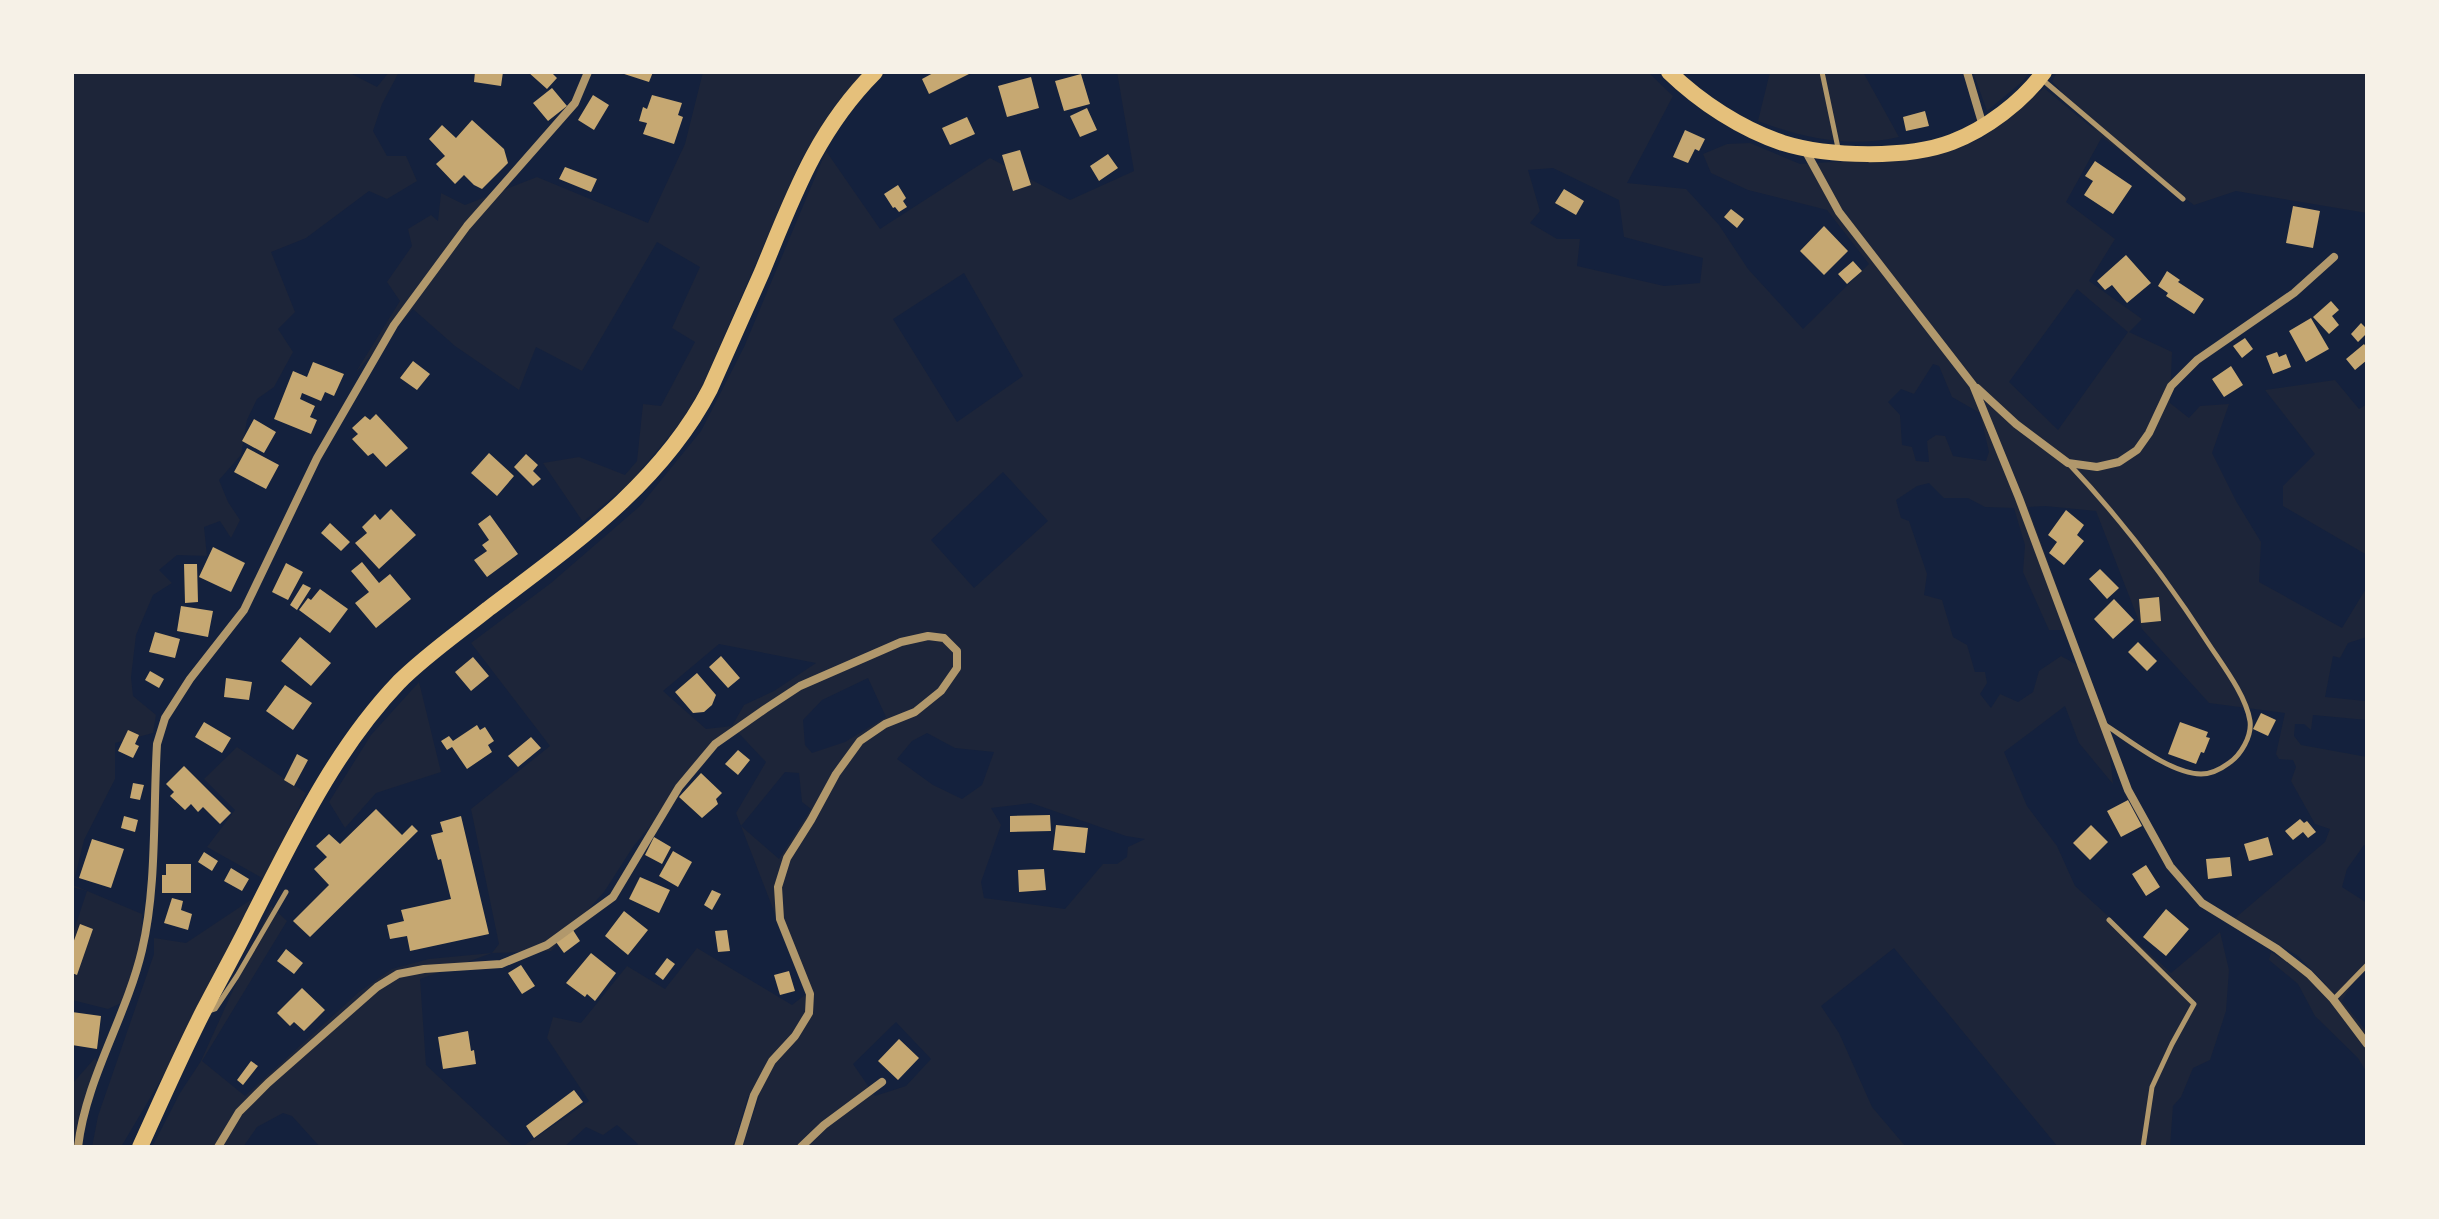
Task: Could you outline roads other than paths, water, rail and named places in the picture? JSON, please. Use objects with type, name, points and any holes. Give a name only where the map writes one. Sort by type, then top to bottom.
[{"type":"main road","points":[[140,1147],[204,1011],[309,807],[343,752],[399,682],[625,499],[648,477],[696,417],[818,145],[843,107],[875,72]]},
{"type":"main road","points":[[1669,72],[1696,96],[1741,125],[1780,142],[1856,155],[1953,142],[1983,126],[2015,103],[2042,75]]},
{"type":"street","points":[[78,1147],[90,1093],[132,980],[147,924],[157,744],[165,718],[190,679],[244,610],[317,458],[394,325],[467,226],[575,103],[588,72]]},
{"type":"street","points":[[1967,72],[1983,126]]},
{"type":"street","points":[[1804,148],[1839,212],[1973,385],[2016,424],[2068,463],[2097,467],[2119,462],[2137,450],[2149,433],[2171,386],[2197,360],[2294,293],[2334,257]]},
{"type":"street","points":[[1973,385],[2019,498],[2128,790],[2170,866],[2202,903],[2277,949],[2309,974],[2333,999],[2367,1044]]},
{"type":"street","points":[[218,1147],[239,1112],[377,987],[398,974],[424,969],[501,964],[547,945],[613,897],[679,787],[715,744],[800,686],[862,657],[901,642],[928,636],[944,638],[957,651],[957,668],[941,691],[915,712],[885,724],[860,741],[836,774],[787,858],[778,887],[780,919],[810,994],[809,1013],[795,1036],[772,1061],[760,1083],[738,1147]]},
{"type":"street","points":[[801,1147],[824,1125],[882,1082]]},
{"type":"lane","points":[[1822,72],[1839,153]]},
{"type":"lane","points":[[2042,75],[2183,199]]},
{"type":"lane","points":[[2068,463],[2137,541],[2181,601],[2237,688],[2250,722],[2247,741],[2232,761],[2215,771],[2200,774],[2177,768],[2102,723]]},
{"type":"lane","points":[[204,1011],[215,1009],[286,892]]},
{"type":"lane","points":[[2109,920],[2194,1004],[2152,1087],[2143,1147]]},
{"type":"lane","points":[[2333,999],[2367,965]]}]
